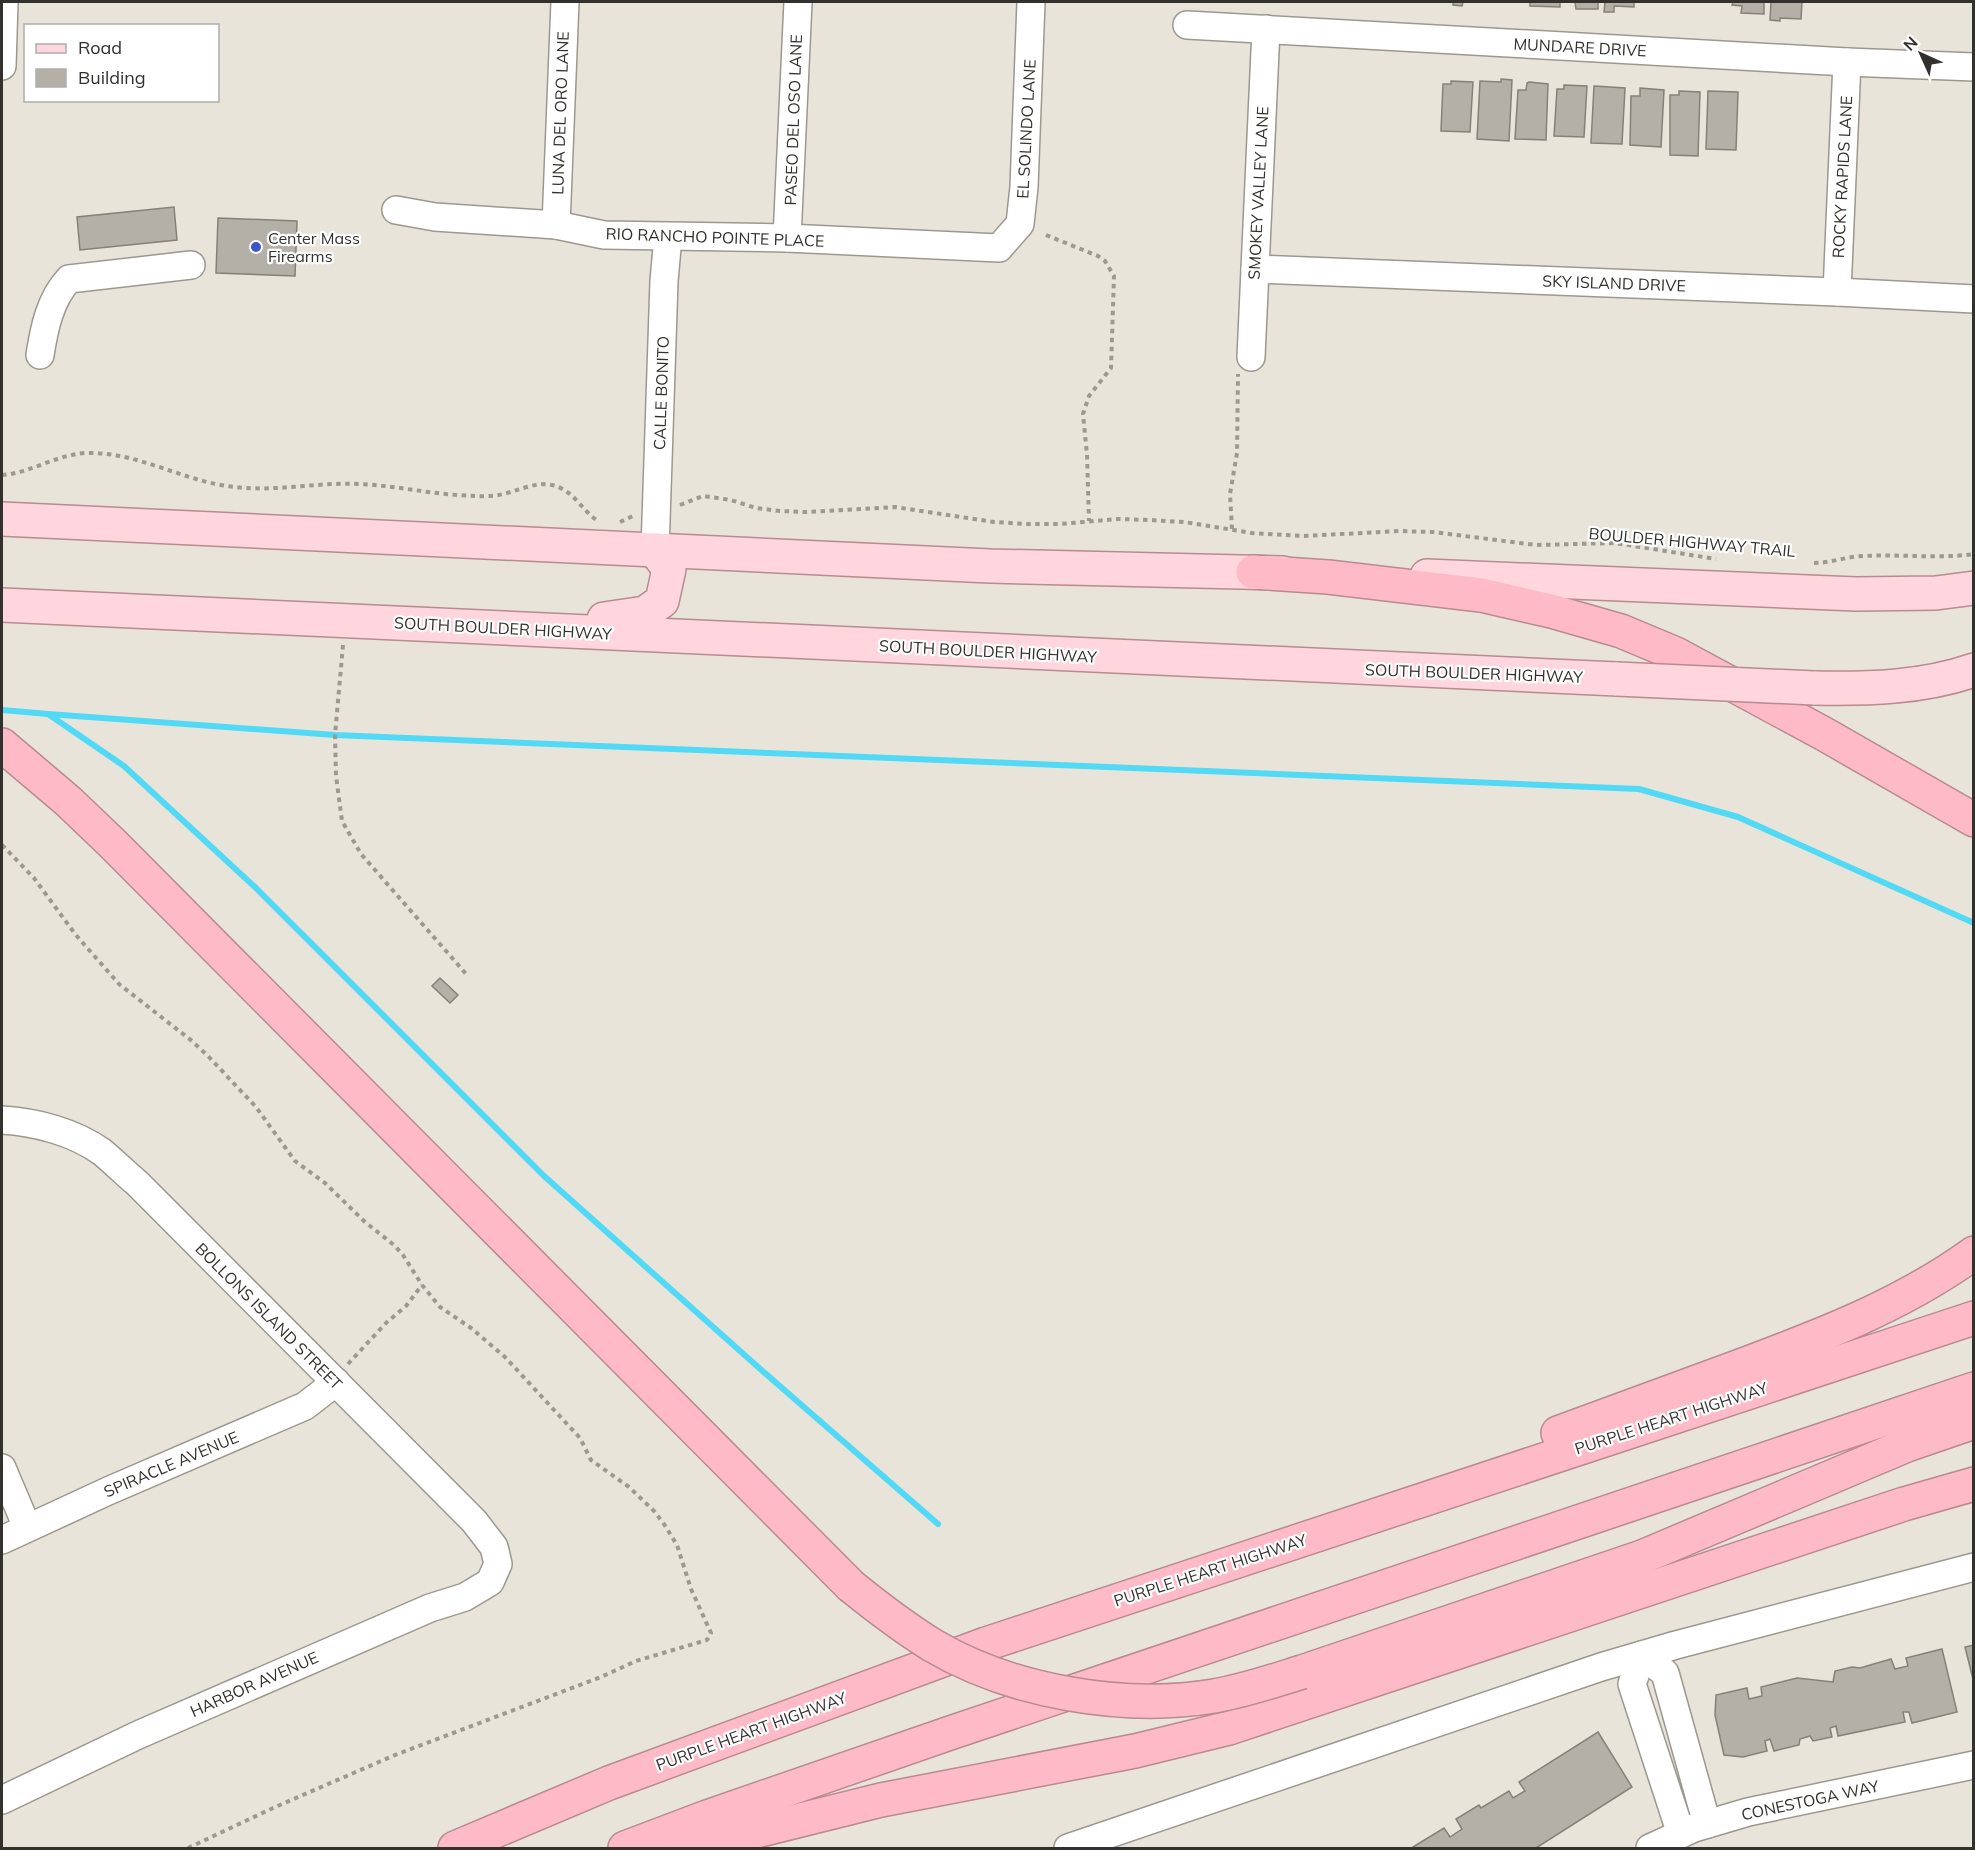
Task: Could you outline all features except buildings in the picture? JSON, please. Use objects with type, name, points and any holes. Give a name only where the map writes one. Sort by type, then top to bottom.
[{"type":"highway","points":[[1253,572],[1328,577],[1481,596],[1551,611],[1621,631],[1676,654],[1826,735],[1974,820]]},
{"type":"highway","points":[[2,745],[68,801],[113,844],[851,1586],[904,1627],[934,1646],[960,1659],[1029,1685],[1079,1695],[1144,1702],[1182,1701],[1216,1696],[1302,1672],[1642,1557],[1907,1445],[1974,1422]]},
{"type":"highway","points":[[987,1644],[1802,1343],[1858,1320],[1907,1295],[1974,1253]]},
{"type":"highway","name":"PURPLE HEART HIGHWAY","points":[[455,1848],[609,1783],[987,1644],[1974,1318]]},
{"type":"highway","points":[[625,1848],[707,1817],[953,1732],[1974,1389]]},
{"type":"highway","points":[[688,1848],[881,1800],[1135,1751],[1229,1728],[1904,1504],[1974,1484]]},
{"type":"main road","points":[[2,519],[990,566],[1457,577],[1856,594],[1936,593],[1974,588]]},
{"type":"main road","points":[[476,626],[591,621],[645,613],[662,601],[669,569],[656,550]]},
{"type":"main road","name":"SOUTH BOULDER HIGHWAY","points":[[2,605],[1814,688],[1874,689],[1921,683],[1974,670]]},
{"type":"street","points":[[2,66],[4,2]]},
{"type":"street","name":"LUNA DEL ORO LANE","points":[[556,225],[565,2]]},
{"type":"street","name":"PASEO DEL OSO LANE","points":[[788,238],[798,2]]},
{"type":"street","name":"EL SOLINDO LANE","points":[[999,248],[1020,224],[1024,187],[1031,2]]},
{"type":"street","name":"MUNDARE DRIVE","points":[[1187,25],[1974,67]]},
{"type":"street","name":"SMOKEY VALLEY LANE","points":[[1251,357],[1266,29]]},
{"type":"street","name":"ROCKY RAPIDS LANE","points":[[1837,292],[1847,62]]},
{"type":"street","name":"RIO RANCHO POINTE PLACE","points":[[396,210],[435,217],[556,225],[604,235],[788,238],[999,248]]},
{"type":"street","name":"CALLE BONITO","points":[[656,550],[664,281],[668,237]]},
{"type":"street","points":[[40,355],[49,314],[63,285],[69,279],[191,265]]},
{"type":"street","name":"SKY ISLAND DRIVE","points":[[1255,269],[1974,299]]},
{"type":"street","name":"BOLLONS ISLAND STREET","points":[[2,1120],[22,1121],[66,1133],[101,1152],[137,1184],[474,1521],[494,1547],[498,1564]]},
{"type":"street","name":"SPIRACLE AVENUE","points":[[2,1540],[305,1406],[336,1382]]},
{"type":"street","points":[[2,1468],[27,1527]]},
{"type":"street","name":"HARBOR AVENUE","points":[[2,1800],[138,1735],[419,1612],[465,1597],[490,1582],[498,1564]]},
{"type":"street","points":[[1068,1848],[1642,1655],[1974,1567]]},
{"type":"street","points":[[1642,1655],[1665,1673],[1707,1824]]},
{"type":"street","points":[[1642,1655],[1632,1684],[1681,1834]]},
{"type":"street","points":[[1646,1726],[1678,1716]]},
{"type":"street","name":"CONESTOGA WAY","points":[[1650,1848],[1707,1824],[1748,1812],[1974,1765]]},
{"type":"path","points":[[1046,235],[1098,256],[1110,267],[1114,276],[1111,368],[1089,396],[1083,414],[1089,521]]},
{"type":"path","points":[[1232,529],[1230,494],[1237,453],[1238,369],[1251,357]]},
{"type":"path","points":[[2,475],[18,474],[82,453],[112,454],[135,459],[210,483],[235,487],[360,484],[480,496],[550,484],[565,490],[577,499],[593,518],[601,523]]},
{"type":"path","name":"BOULDER HIGHWAY TRAIL","points":[[619,522],[629,516],[682,505],[703,495],[780,511],[805,512],[895,507],[994,522],[1060,524],[1150,520],[1184,522],[1252,533],[1304,536],[1399,531],[1432,532],[1536,545],[1615,543],[1727,561]]},
{"type":"path","name":"BOULDER HIGHWAY TRAIL","points":[[1809,564],[1862,556],[1933,557],[1974,554]]},
{"type":"path","points":[[345,621],[335,735],[336,776],[342,821],[361,854],[467,975]]},
{"type":"path","points":[[2,845],[34,878],[75,934],[119,984],[208,1056],[266,1119],[295,1161],[325,1183],[365,1222],[399,1250],[440,1307],[486,1340],[520,1371],[580,1438],[591,1460],[629,1487],[664,1524],[681,1556],[691,1589],[711,1633],[710,1637],[699,1642],[636,1661],[601,1677],[395,1755],[188,1848]]},
{"type":"path","points":[[336,1382],[356,1353],[406,1306],[422,1285]]},
{"type":"waterway","points":[[2,710],[48,714],[124,766],[256,888],[544,1176],[938,1524]]},
{"type":"waterway","points":[[48,714],[335,735],[1639,789],[1738,817],[1974,923]]},
{"type":"place","name":"Center Mass Firearms","points":[[256,247]]}]
